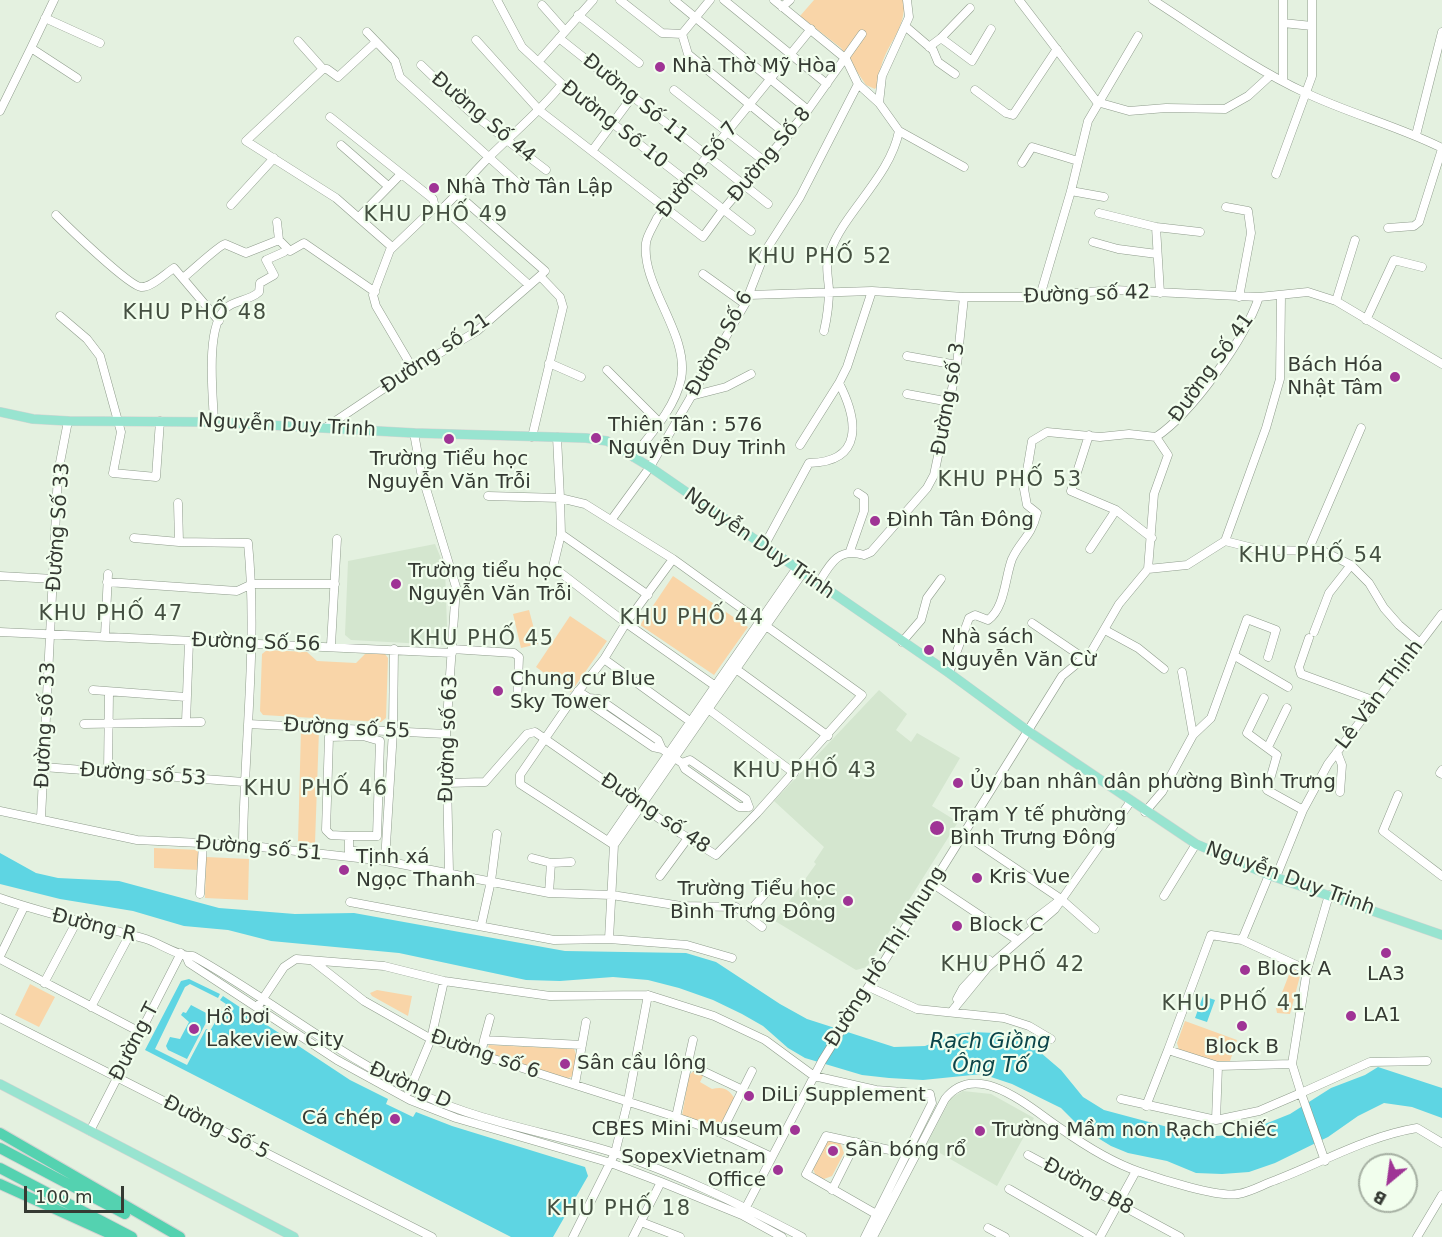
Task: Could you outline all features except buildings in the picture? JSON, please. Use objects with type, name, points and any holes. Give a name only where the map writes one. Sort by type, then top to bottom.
[{"type":"highway","points":[[0,1133],[180,1237]]},
{"type":"highway","points":[[0,1148],[171,1237]]},
{"type":"highway","points":[[0,1168],[132,1237]]},
{"type":"highway","points":[[0,1184],[117,1237]]},
{"type":"main road","name":"Nguyễn Duy Trinh","points":[[0,412],[33,419],[68,421],[118,420],[328,426],[414,433],[557,437],[607,441],[650,467],[763,548],[949,673],[1145,812],[1196,844],[1273,876],[1441,933]]},
{"type":"main road","points":[[0,1084],[294,1237]]},
{"type":"street","points":[[0,111],[54,0]]},
{"type":"street","name":"Đường Số 10","points":[[497,0],[522,46],[562,84],[722,211],[751,231]]},
{"type":"street","points":[[538,62],[593,0]]},
{"type":"street","points":[[620,0],[662,33],[682,34]]},
{"type":"street","points":[[674,0],[808,110]]},
{"type":"street","points":[[682,34],[710,0]]},
{"type":"street","points":[[724,0],[789,56],[827,84]]},
{"type":"street","points":[[774,0],[846,59],[858,84],[879,103],[899,131],[964,167]]},
{"type":"street","points":[[782,7],[790,0]]},
{"type":"street","points":[[879,103],[882,76],[909,16],[908,0]]},
{"type":"street","points":[[1019,0],[1097,102],[1129,111],[1166,108],[1225,109],[1248,96],[1271,75]]},
{"type":"street","points":[[1153,0],[1271,75],[1307,94],[1416,135],[1442,148],[1419,222],[1414,226],[1388,228]]},
{"type":"street","points":[[1283,0],[1283,81]]},
{"type":"street","points":[[1276,174],[1312,76],[1312,0]]},
{"type":"street","points":[[542,5],[565,31]]},
{"type":"street","points":[[929,47],[970,8]]},
{"type":"street","points":[[579,15],[639,63]]},
{"type":"street","points":[[45,18],[89,40],[100,43]]},
{"type":"street","points":[[1283,24],[1312,26]]},
{"type":"street","points":[[905,26],[929,47],[938,62],[955,74]]},
{"type":"street","name":"Đường Số 7","points":[[633,457],[659,422],[681,380],[681,355],[656,288],[646,242],[657,218],[667,209],[811,29]]},
{"type":"street","points":[[941,38],[972,61],[991,29]]},
{"type":"street","points":[[367,32],[395,61],[400,77],[523,188]]},
{"type":"street","points":[[1416,135],[1442,32]]},
{"type":"street","points":[[682,34],[688,54],[788,136]]},
{"type":"street","name":"Đường Số 8","points":[[667,209],[703,237],[764,161],[788,136],[862,34]]},
{"type":"street","points":[[1040,296],[1071,191],[1088,121],[1097,102],[1138,36]]},
{"type":"street","name":"Đường Số 11","points":[[559,38],[768,204]]},
{"type":"street","points":[[476,40],[540,111],[667,209]]},
{"type":"street","points":[[298,41],[323,69],[340,77],[376,42]]},
{"type":"street","points":[[31,48],[77,78]]},
{"type":"street","points":[[975,90],[1006,113],[1013,115],[1057,49]]},
{"type":"street","name":"Đường Số 44","points":[[421,66],[469,111],[546,170]]},
{"type":"street","points":[[323,69],[246,141],[336,198],[392,247]]},
{"type":"street","points":[[413,369],[376,306],[375,292],[392,247],[457,194],[470,176],[540,111],[562,84]]},
{"type":"street","name":"Đường Số 6","points":[[612,519],[650,467],[745,304],[766,250],[800,197],[858,84]]},
{"type":"street","points":[[674,90],[764,161]]},
{"type":"street","points":[[592,151],[632,97]]},
{"type":"street","points":[[330,117],[433,199],[439,208],[530,285]]},
{"type":"street","points":[[824,330],[829,291],[826,267],[834,242],[874,187],[899,131]]},
{"type":"street","points":[[341,145],[388,186]]},
{"type":"street","points":[[1022,163],[1032,147],[1078,161]]},
{"type":"street","points":[[231,205],[274,158]]},
{"type":"street","points":[[359,217],[401,174]]},
{"type":"street","points":[[1071,191],[1104,197]]},
{"type":"street","points":[[457,194],[545,272],[540,276],[560,297],[563,307],[532,437]]},
{"type":"street","points":[[1226,207],[1248,211],[1251,233],[1239,297]]},
{"type":"street","points":[[1099,213],[1156,227],[1200,232]]},
{"type":"street","points":[[56,215],[94,253],[102,256],[129,282],[140,287],[146,286],[174,268],[219,321]]},
{"type":"street","points":[[277,222],[279,240],[290,251],[304,243],[375,292]]},
{"type":"street","points":[[1156,227],[1161,293]]},
{"type":"street","points":[[183,278],[206,260],[219,245],[225,243],[246,253],[279,240]]},
{"type":"street","points":[[1336,301],[1355,240]]},
{"type":"street","points":[[1094,242],[1118,249],[1158,254]]},
{"type":"street","points":[[214,422],[212,348],[219,321],[226,307],[259,292],[260,283],[274,275],[266,260],[284,252]]},
{"type":"street","points":[[1366,320],[1394,260],[1422,267]]},
{"type":"street","points":[[703,274],[745,304]]},
{"type":"street","name":"Đường số 21","points":[[328,426],[413,369],[477,331],[540,276]]},
{"type":"street","name":"Đường số 42","points":[[749,295],[872,291],[964,297],[1040,296],[1114,290],[1259,297],[1308,292],[1336,301],[1442,364]]},
{"type":"street","points":[[800,445],[847,367],[872,291]]},
{"type":"street","points":[[1148,569],[1187,565],[1225,541],[1266,428],[1280,379],[1281,296]]},
{"type":"street","name":"Đường số 3","points":[[850,550],[864,555],[869,554],[927,488],[938,462],[950,402],[957,365],[964,297]]},
{"type":"street","name":"Đường Số 41","points":[[1148,569],[1154,494],[1168,455],[1156,437],[1170,428],[1195,400],[1251,321],[1259,297]]},
{"type":"street","points":[[60,316],[87,339],[100,356],[118,420],[120,439],[113,473],[156,477],[160,421]]},
{"type":"street","points":[[908,356],[957,365]]},
{"type":"street","points":[[549,363],[581,377]]},
{"type":"street","points":[[607,370],[659,422]]},
{"type":"street","points":[[691,396],[726,387],[751,374]]},
{"type":"street","points":[[763,548],[809,463],[838,458],[852,438],[854,424],[838,383]]},
{"type":"street","points":[[907,394],[950,402]]},
{"type":"street","name":"Đường Số 33","points":[[52,633],[58,473],[68,421]]},
{"type":"street","points":[[1308,551],[1361,429]]},
{"type":"street","points":[[949,673],[969,618],[975,615],[988,620],[991,618],[1003,596],[1013,558],[1033,530],[1037,513],[1027,505],[1024,489],[1032,441],[1047,432],[1156,437]]},
{"type":"street","name":"Đường số 63","points":[[414,433],[421,472],[456,588],[446,734],[448,872]]},
{"type":"street","points":[[1089,435],[1071,491],[1116,510],[1152,538]]},
{"type":"street","points":[[557,437],[561,534],[553,567],[626,623],[718,688]]},
{"type":"street","points":[[818,584],[834,560],[850,550],[864,511],[864,497],[858,492]]},
{"type":"street","points":[[488,496],[560,498],[585,504],[673,559],[763,623]]},
{"type":"street","points":[[178,503],[178,542]]},
{"type":"street","points":[[1090,549],[1116,510]]},
{"type":"street","points":[[561,534],[648,595]]},
{"type":"street","points":[[134,538],[178,542],[248,543],[252,584],[243,845]]},
{"type":"street","name":"Đường Số 56","points":[[331,645],[337,539]]},
{"type":"street","points":[[1225,541],[1261,550],[1323,551],[1351,565],[1369,583],[1384,608],[1399,625],[1420,643]]},
{"type":"street","points":[[611,843],[520,784],[520,776],[673,559]]},
{"type":"street","points":[[1351,565],[1329,593],[1299,667],[1300,674],[1376,701]]},
{"type":"street","name":"Đường Hồ Thị Nhung","points":[[744,1211],[822,1061],[963,833],[1062,676],[1085,659],[1119,604],[1148,569]]},
{"type":"street","points":[[609,939],[612,895],[611,843],[638,804],[668,753],[718,688],[799,571]]},
{"type":"street","points":[[0,576],[54,579]]},
{"type":"street","points":[[105,636],[107,578],[237,591],[252,584],[335,584]]},
{"type":"street","points":[[902,642],[921,620],[927,598],[941,579]]},
{"type":"street","name":"Lê Văn Thịnh","points":[[1242,940],[1303,810],[1337,752],[1442,614]]},
{"type":"street","points":[[1145,812],[1162,792],[1193,735],[1210,718],[1247,619],[1276,630],[1268,657]]},
{"type":"street","points":[[1032,622],[1085,659]]},
{"type":"street","points":[[668,753],[708,709],[718,688],[736,669],[763,623]]},
{"type":"street","name":"Đường số 48","points":[[446,783],[484,782],[527,734],[535,732],[716,855],[828,736],[862,695],[763,623]]},
{"type":"street","points":[[1105,630],[1138,648],[1164,669]]},
{"type":"street","name":"Đường Số 56","points":[[0,632],[514,653],[519,657],[517,705]]},
{"type":"street","name":"Đường số 33","points":[[41,818],[52,633]]},
{"type":"street","points":[[186,722],[189,641]]},
{"type":"street","points":[[385,861],[393,731],[394,649]]},
{"type":"street","points":[[1235,656],[1288,687]]},
{"type":"street","points":[[604,659],[691,722]]},
{"type":"street","points":[[736,669],[828,736]]},
{"type":"street","points":[[1182,672],[1193,735]]},
{"type":"street","points":[[93,690],[186,698]]},
{"type":"street","points":[[578,691],[589,698],[593,706],[653,747],[668,753],[682,763],[685,769],[740,807],[749,807],[757,813]]},
{"type":"street","points":[[108,772],[109,693]]},
{"type":"street","points":[[1264,698],[1247,734],[1277,755],[1266,790],[1303,810]]},
{"type":"street","points":[[1268,747],[1287,708]]},
{"type":"street","points":[[708,709],[794,773]]},
{"type":"street","points":[[84,724],[201,722]]},
{"type":"street","name":"Đường số 55","points":[[248,724],[363,733],[393,731],[446,734]]},
{"type":"street","points":[[363,733],[380,741],[379,787],[377,836],[331,835],[326,830],[329,737],[363,733]]},
{"type":"street","points":[[1337,752],[1342,765],[1340,792]]},
{"type":"street","name":"Đường số 53","points":[[43,767],[244,782]]},
{"type":"street","points":[[379,787],[389,788]]},
{"type":"street","points":[[1398,795],[1383,831],[1442,876]]},
{"type":"street","points":[[952,1011],[963,988],[1061,899],[1131,801]]},
{"type":"street","name":"Đường số 51","points":[[0,811],[137,840],[243,845],[349,854],[549,892],[612,895],[681,906],[736,907],[762,927]]},
{"type":"street","points":[[963,833],[1061,899],[1095,929]]},
{"type":"street","points":[[481,926],[491,881],[497,834]]},
{"type":"street","points":[[349,836],[349,854],[373,854]]},
{"type":"street","points":[[660,876],[688,838]]},
{"type":"street","points":[[200,894],[203,843]]},
{"type":"street","points":[[1164,896],[1196,844]]},
{"type":"street","points":[[532,858],[551,863],[571,862]]},
{"type":"street","points":[[549,892],[551,863]]},
{"type":"street","points":[[933,884],[1016,938]]},
{"type":"street","points":[[747,914],[772,886]]},
{"type":"street","points":[[1325,1161],[1292,1064],[1307,970],[1329,895]]},
{"type":"street","name":"Đường R","points":[[0,898],[24,907],[130,934],[164,945],[184,955]]},
{"type":"street","points":[[350,902],[554,940],[609,939],[687,945],[732,958]]},
{"type":"street","points":[[24,907],[0,958],[140,1032]]},
{"type":"street","points":[[44,982],[77,921]]},
{"type":"street","points":[[91,1007],[130,934]]},
{"type":"street","points":[[1146,1106],[1210,935],[1242,940],[1307,970]]},
{"type":"street","name":"Đường D","points":[[184,955],[194,956],[207,964],[337,1060],[405,1097],[456,1118],[611,1163],[744,1211],[782,1237]]},
{"type":"street","name":"Đường T","points":[[90,1131],[140,1032],[184,955]]},
{"type":"street","points":[[260,1003],[288,962],[296,959],[340,965],[384,966],[444,981],[550,996],[648,995],[714,1016],[765,1040],[814,1076],[876,1090],[930,1094],[932,1103],[865,1237]]},
{"type":"street","name":"Đường số 6","points":[[314,961],[364,1001],[431,1039],[676,1117],[721,1133],[772,1157]]},
{"type":"street","points":[[339,981],[337,974],[340,965]]},
{"type":"street","points":[[405,1097],[431,1039],[444,981]]},
{"type":"street","points":[[869,987],[917,1010],[952,1011],[1004,1018],[1029,1026],[1051,1039]]},
{"type":"street","points":[[573,1237],[615,1153],[628,1101],[648,995]]},
{"type":"street","name":"Đường D","points":[[260,1003],[370,1069],[410,1089],[482,1116],[615,1153],[686,1179],[744,1211],[801,1237]]},
{"type":"street","name":"Đường Số 5","points":[[0,1018],[432,1237]]},
{"type":"street","points":[[481,1054],[490,1018]]},
{"type":"street","points":[[574,1084],[586,1022]]},
{"type":"street","points":[[484,1040],[582,1045]]},
{"type":"street","points":[[676,1117],[693,1040]]},
{"type":"street","points":[[1168,1050],[1218,1066],[1292,1064]]},
{"type":"street","points":[[1121,1100],[1216,1120],[1259,1111],[1370,1062],[1427,1061]]},
{"type":"street","points":[[688,1064],[743,1090]]},
{"type":"street","points":[[1216,1120],[1218,1066]]},
{"type":"street","points":[[721,1133],[752,1071]]},
{"type":"street","points":[[873,1237],[945,1099],[955,1089],[966,1085],[978,1084],[1006,1091],[1062,1130],[1136,1171],[1176,1184],[1236,1195],[1325,1161],[1389,1133],[1417,1128],[1442,1143]]},
{"type":"street","points":[[876,1214],[806,1174],[826,1136],[908,1154]]},
{"type":"street","points":[[832,1190],[856,1142]]},
{"type":"street","name":"Đường B8","points":[[1028,1155],[1180,1237]]},
{"type":"street","points":[[1100,1237],[1136,1171]]},
{"type":"street","points":[[633,1237],[661,1182]]},
{"type":"street","points":[[1009,1189],[1092,1237]]},
{"type":"street","points":[[1417,1237],[1442,1195]]},
{"type":"street","points":[[641,1222],[680,1237]]},
{"type":"street","points":[[988,1228],[1005,1237]]},
{"type":"shaded area","points":[[814,0],[904,0],[902,19],[884,58],[875,89],[866,85],[841,48],[800,16]]},
{"type":"shaded area","name":"Trường tiểu học Nguyễn Văn Trỗi","points":[[435,544],[445,568],[447,626],[444,645],[351,640],[345,635],[348,561]]},
{"type":"shaded area","points":[[673,576],[748,627],[714,675],[640,625]]},
{"type":"shaded area","points":[[529,610],[538,644],[521,648],[513,614]]},
{"type":"shaded area","points":[[570,616],[607,641],[571,692],[536,667]]},
{"type":"shaded area","points":[[267,650],[307,652],[317,661],[356,663],[365,654],[385,654],[388,658],[386,718],[381,722],[263,715],[260,711],[262,654]]},
{"type":"shaded area","points":[[879,690],[907,714],[896,730],[911,742],[917,733],[960,758],[932,806],[958,822],[867,967],[856,970],[775,921],[816,864],[814,862],[824,847],[774,801]]},
{"type":"shaded area","points":[[301,729],[319,730],[315,843],[298,842]]},
{"type":"shaded area","points":[[154,848],[200,850],[199,870],[154,868]]},
{"type":"shaded area","points":[[206,857],[249,859],[248,900],[205,898]]},
{"type":"shaded area","points":[[1295,970],[1300,976],[1290,1014],[1277,1013],[1276,1008],[1290,972]]},
{"type":"shaded area","points":[[30,984],[55,997],[39,1027],[15,1015]]},
{"type":"shaded area","points":[[377,990],[412,996],[408,1016],[372,996],[370,993]]},
{"type":"shaded area","points":[[1185,1021],[1237,1040],[1230,1061],[1214,1061],[1179,1050],[1177,1043]]},
{"type":"shaded area","points":[[489,1045],[574,1049],[576,1054],[573,1076],[566,1079],[490,1055],[487,1050]]},
{"type":"shaded area","points":[[694,1071],[703,1076],[700,1082],[712,1089],[725,1089],[735,1099],[718,1128],[682,1116],[689,1075]]},
{"type":"shaded area","name":"Trường Mầm non Rạch Chiếc","points":[[963,1091],[991,1094],[1034,1118],[997,1186],[926,1145],[951,1098]]},
{"type":"shaded area","points":[[825,1141],[840,1142],[844,1153],[832,1176],[824,1179],[816,1176],[813,1169]]},
{"type":"water","name":"Rạch Giồng Ông Tố","points":[[0,853],[36,873],[58,878],[119,881],[219,908],[295,914],[354,913],[565,951],[686,953],[716,962],[807,1019],[894,1047],[925,1046],[956,1034],[973,1032],[994,1033],[1034,1047],[1061,1070],[1083,1097],[1104,1110],[1205,1137],[1240,1134],[1290,1114],[1331,1088],[1365,1075],[1378,1067],[1442,1088],[1442,1118],[1412,1107],[1384,1103],[1358,1116],[1328,1137],[1275,1163],[1249,1172],[1196,1173],[1167,1161],[1128,1153],[1111,1146],[1080,1127],[1061,1108],[1012,1084],[982,1074],[923,1080],[889,1078],[862,1075],[805,1058],[788,1048],[763,1026],[742,1014],[713,1000],[679,988],[648,980],[613,977],[560,981],[526,980],[399,953],[271,941],[228,930],[184,926],[133,911],[60,899],[0,884]]},
{"type":"water","points":[[189,979],[220,994],[218,998],[190,984],[185,987],[155,1049],[187,1065],[206,1029],[210,1031],[226,1004],[220,1000],[223,996],[350,1080],[388,1099],[386,1104],[413,1117],[416,1112],[452,1126],[585,1167],[588,1176],[553,1237],[511,1237],[145,1050],[181,981]]},
{"type":"water","points":[[1203,996],[1215,1000],[1207,1022],[1195,1018]]},
{"type":"water","name":"Hồ bơi Lakeview City","points":[[191,1005],[210,1015],[187,1059],[168,1050],[166,1046],[170,1037],[180,1039],[189,1022],[181,1015],[183,1012],[186,1013]]},
{"type":"place","name":"Nhà Thờ Mỹ Hòa","points":[[660,67]]},
{"type":"place","name":"Nhà Thờ Tân Lập","points":[[434,188]]},
{"type":"place","name":"Bách Hóa Nhật Tâm","points":[[1395,377]]},
{"type":"place","name":"Thiên Tân : 576 Nguyễn Duy Trinh","points":[[596,438]]},
{"type":"place","name":"Trường Tiểu học Nguyễn Văn Trỗi","points":[[449,439]]},
{"type":"place","name":"Đình Tân Đông","points":[[875,521]]},
{"type":"place","name":"Trường tiểu học Nguyễn Văn Trỗi","points":[[396,584]]},
{"type":"place","name":"Nhà sách Nguyễn Văn Cừ","points":[[929,650]]},
{"type":"place","name":"Chung cư Blue Sky Tower","points":[[498,691]]},
{"type":"place","name":"Ủy ban nhân dân phường Bình Trưng","points":[[958,783]]},
{"type":"place","name":"Trạm Y tế phường Bình Trưng Đông","points":[[937,828]]},
{"type":"place","name":"Tịnh xá Ngọc Thanh","points":[[344,870]]},
{"type":"place","name":"Kris Vue","points":[[977,878]]},
{"type":"place","name":"Trường Tiểu học Bình Trưng Đông","points":[[848,901]]},
{"type":"place","name":"Block C","points":[[957,926]]},
{"type":"place","name":"LA3","points":[[1386,953]]},
{"type":"place","name":"Block A","points":[[1245,970]]},
{"type":"place","name":"LA1","points":[[1351,1016]]},
{"type":"place","name":"Block B","points":[[1242,1026]]},
{"type":"place","name":"Hồ bơi Lakeview City","points":[[194,1029]]},
{"type":"place","name":"Sân cầu lông","points":[[565,1064]]},
{"type":"place","name":"DiLi Supplement","points":[[749,1096]]},
{"type":"place","name":"Cá chép","points":[[395,1119]]},
{"type":"place","name":"CBES Mini Museum","points":[[795,1130]]},
{"type":"place","name":"Trường Mầm non Rạch Chiếc","points":[[980,1131]]},
{"type":"place","name":"Sân bóng rổ","points":[[833,1151]]},
{"type":"place","name":"SopexVietnam Office","points":[[778,1170]]},
{"type":"district","name":"KHU PHỐ 49","points":[[436,216]]},
{"type":"district","name":"KHU PHỐ 52","points":[[820,258]]},
{"type":"district","name":"KHU PHỐ 48","points":[[195,314]]},
{"type":"district","name":"KHU PHỐ 53","points":[[1010,481]]},
{"type":"district","name":"KHU PHỐ 54","points":[[1311,557]]},
{"type":"district","name":"KHU PHỐ 47","points":[[111,615]]},
{"type":"district","name":"KHU PHỐ 44","points":[[692,619]]},
{"type":"district","name":"KHU PHỐ 45","points":[[482,640]]},
{"type":"district","name":"KHU PHỐ 43","points":[[805,772]]},
{"type":"district","name":"KHU PHỐ 46","points":[[316,790]]},
{"type":"district","name":"KHU PHỐ 42","points":[[1013,966]]},
{"type":"district","name":"KHU PHỐ 41","points":[[1234,1005]]},
{"type":"district","name":"KHU PHỐ 18","points":[[619,1210]]}]
